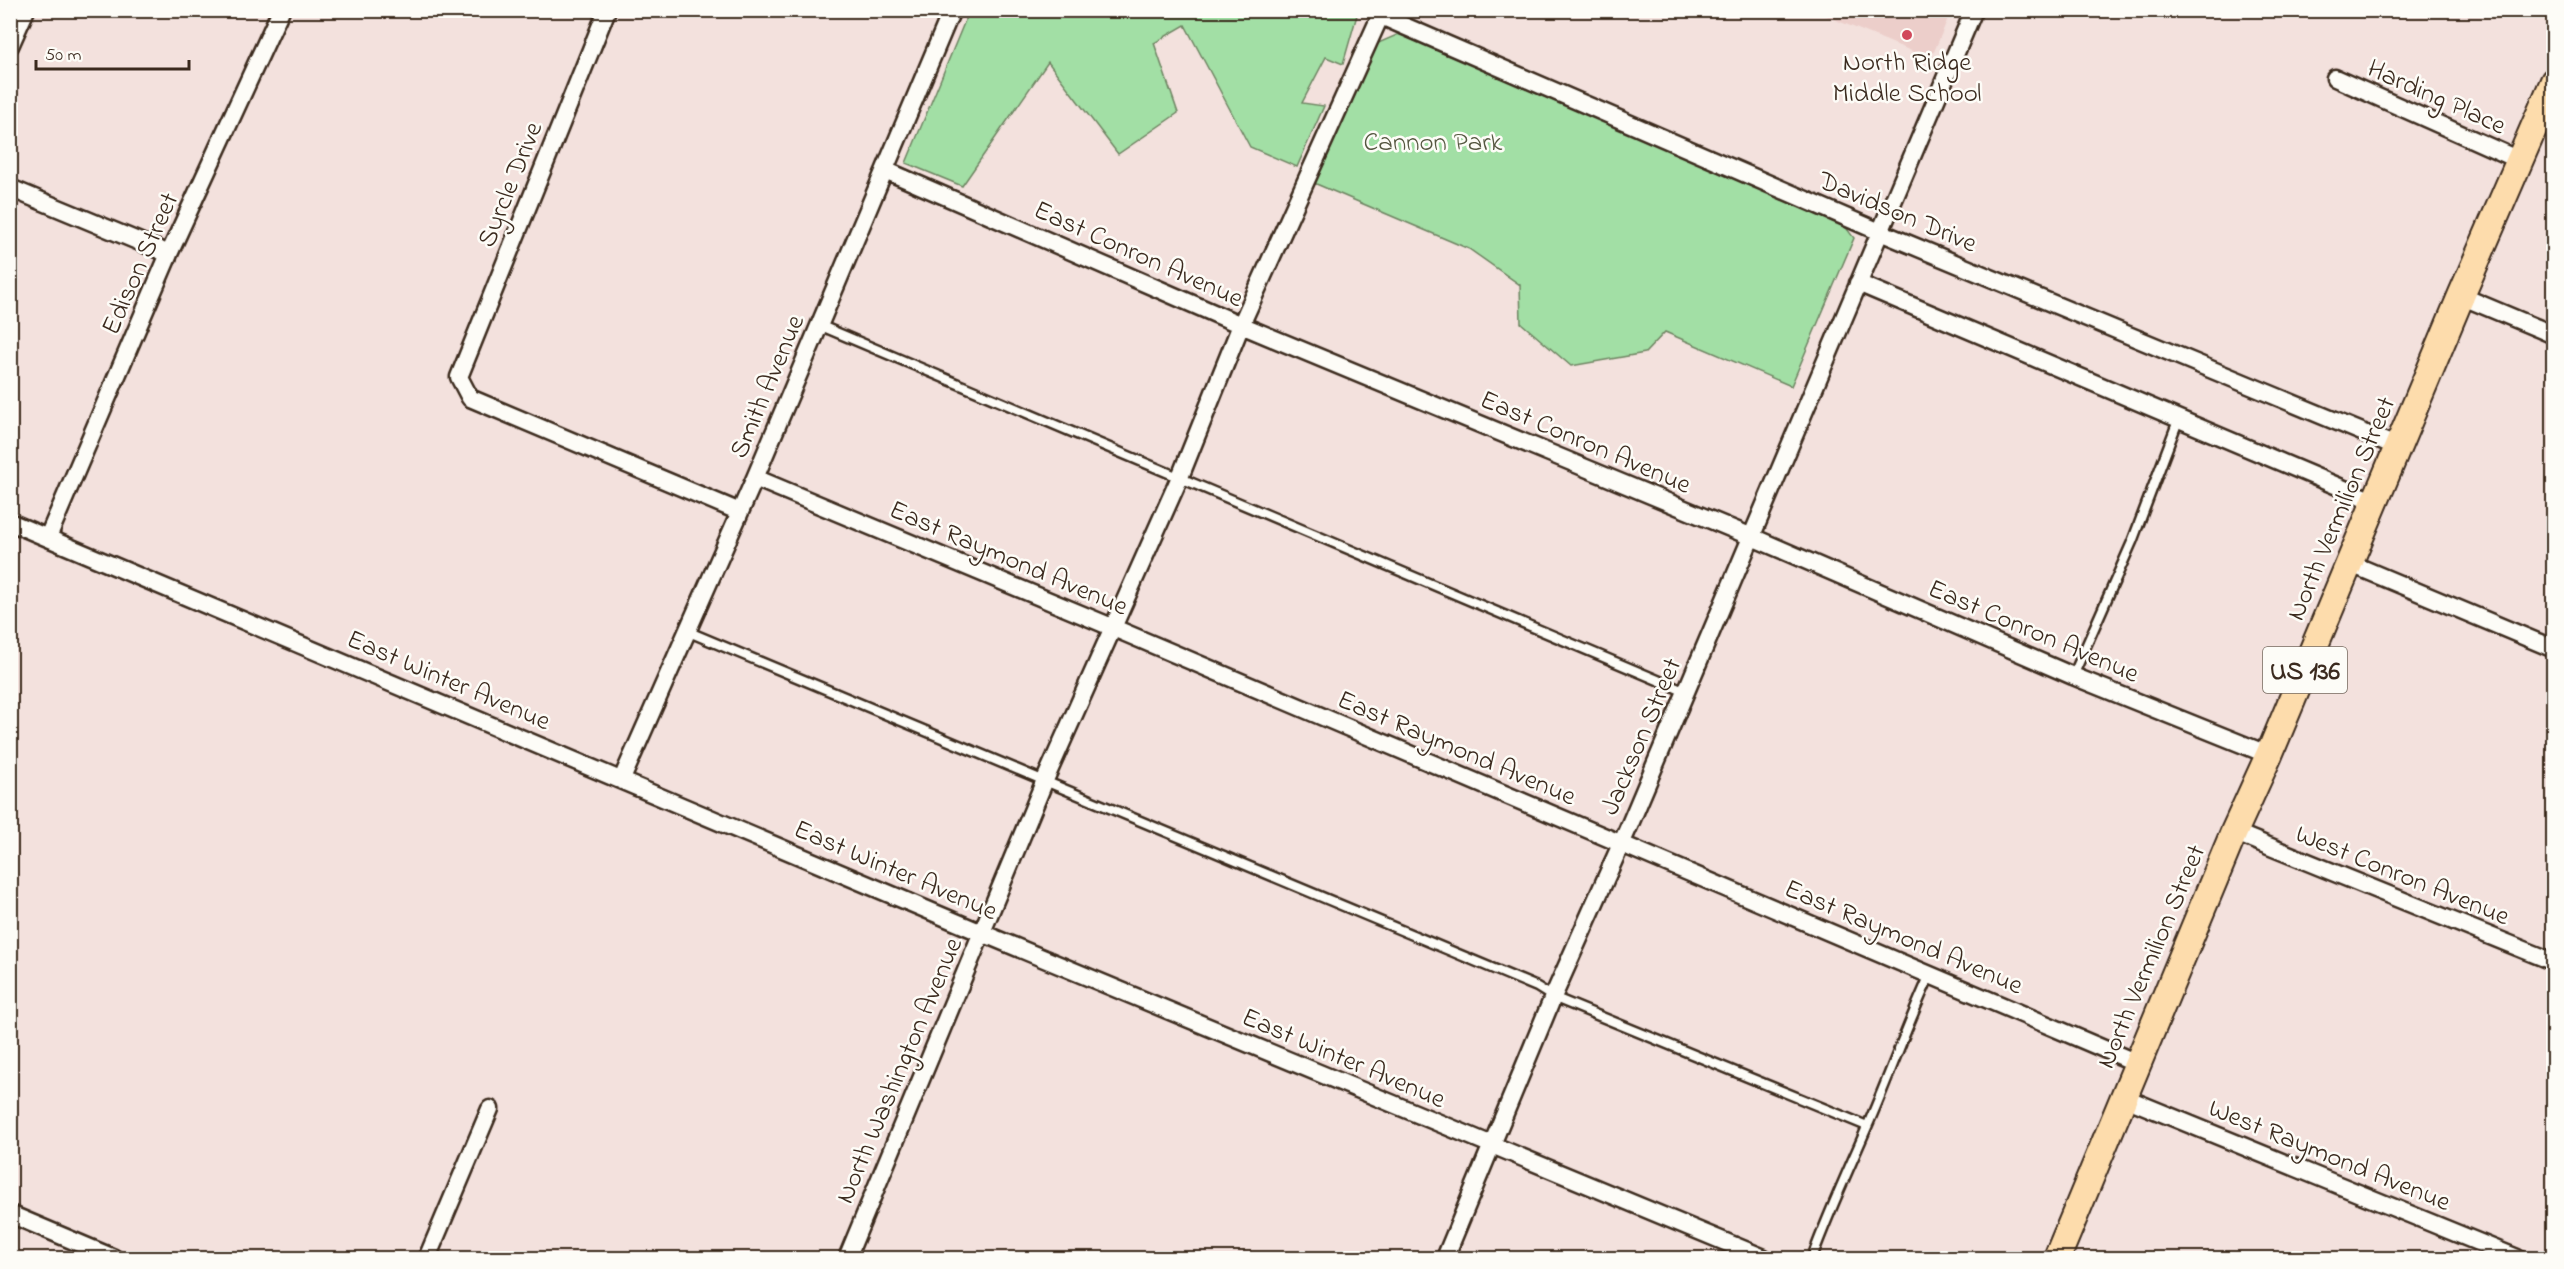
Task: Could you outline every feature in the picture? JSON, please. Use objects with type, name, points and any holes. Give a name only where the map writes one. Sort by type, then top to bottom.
[{"type":"main road","name":"North Vermilion Street","points":[[2056,1258],[2553,81]]},
{"type":"street","points":[[10,46],[26,10]]},
{"type":"street","name":"Edison Street","points":[[48,537],[169,254],[281,10]]},
{"type":"street","name":"Syrcle Drive","points":[[607,10],[459,377],[471,398],[740,512]]},
{"type":"street","name":"Smith Avenue","points":[[622,779],[755,478],[952,10]]},
{"type":"street","name":"Jackson Street","points":[[1445,1258],[1553,997],[1621,845],[1974,10]]},
{"type":"street","name":"Davidson Drive","points":[[1382,13],[1880,232],[2398,447]]},
{"type":"street","name":"North Washington Avenue","points":[[847,1258],[1045,780],[1180,477],[1241,325],[1382,13]]},
{"type":"street","name":"Harding Place","points":[[2335,78],[2519,160]]},
{"type":"street","name":"East Conron Avenue","points":[[885,170],[1241,325],[1752,537],[2073,676],[2269,755]]},
{"type":"street","points":[[10,188],[169,254]]},
{"type":"street","points":[[1858,283],[2375,502]]},
{"type":"street","points":[[2461,296],[2553,335]]},
{"type":"street","name":"East Raymond Avenue","points":[[755,478],[1112,627],[2137,1063]]},
{"type":"street","name":"East Winter Avenue","points":[[10,522],[982,933],[1764,1258]]},
{"type":"street","points":[[2349,563],[2553,650]]},
{"type":"street","name":"West Conron Avenue","points":[[2234,832],[2553,962]]},
{"type":"street","name":"West Raymond Avenue","points":[[2123,1097],[2517,1258]]},
{"type":"street","points":[[427,1258],[490,1109]]},
{"type":"street","points":[[10,1214],[114,1258]]},
{"type":"lane","points":[[819,325],[1686,692]]},
{"type":"lane","points":[[2073,676],[2132,542],[2179,418]]},
{"type":"lane","points":[[688,632],[1537,987],[1553,997],[1867,1126]]},
{"type":"lane","points":[[1812,1258],[1829,1210],[1867,1126],[1930,974]]},
{"type":"shaded area","name":"North Ridge Middle School","points":[[1814,11],[1951,11],[1931,59]]},
{"type":"green space","points":[[1351,10],[1357,15],[1343,64],[1326,57],[1302,103],[1324,106],[1297,167],[1250,147],[1185,25],[1154,43],[1178,113],[1118,154],[1048,62],[962,186],[906,163],[969,11]]},
{"type":"green space","name":"Cannon Park","points":[[1399,34],[1844,225],[1854,238],[1791,386],[1665,332],[1645,353],[1571,366],[1521,323],[1520,285],[1469,249],[1314,183],[1376,44]]},
{"type":"place","name":"North Ridge Middle School","points":[[1907,35]]}]
